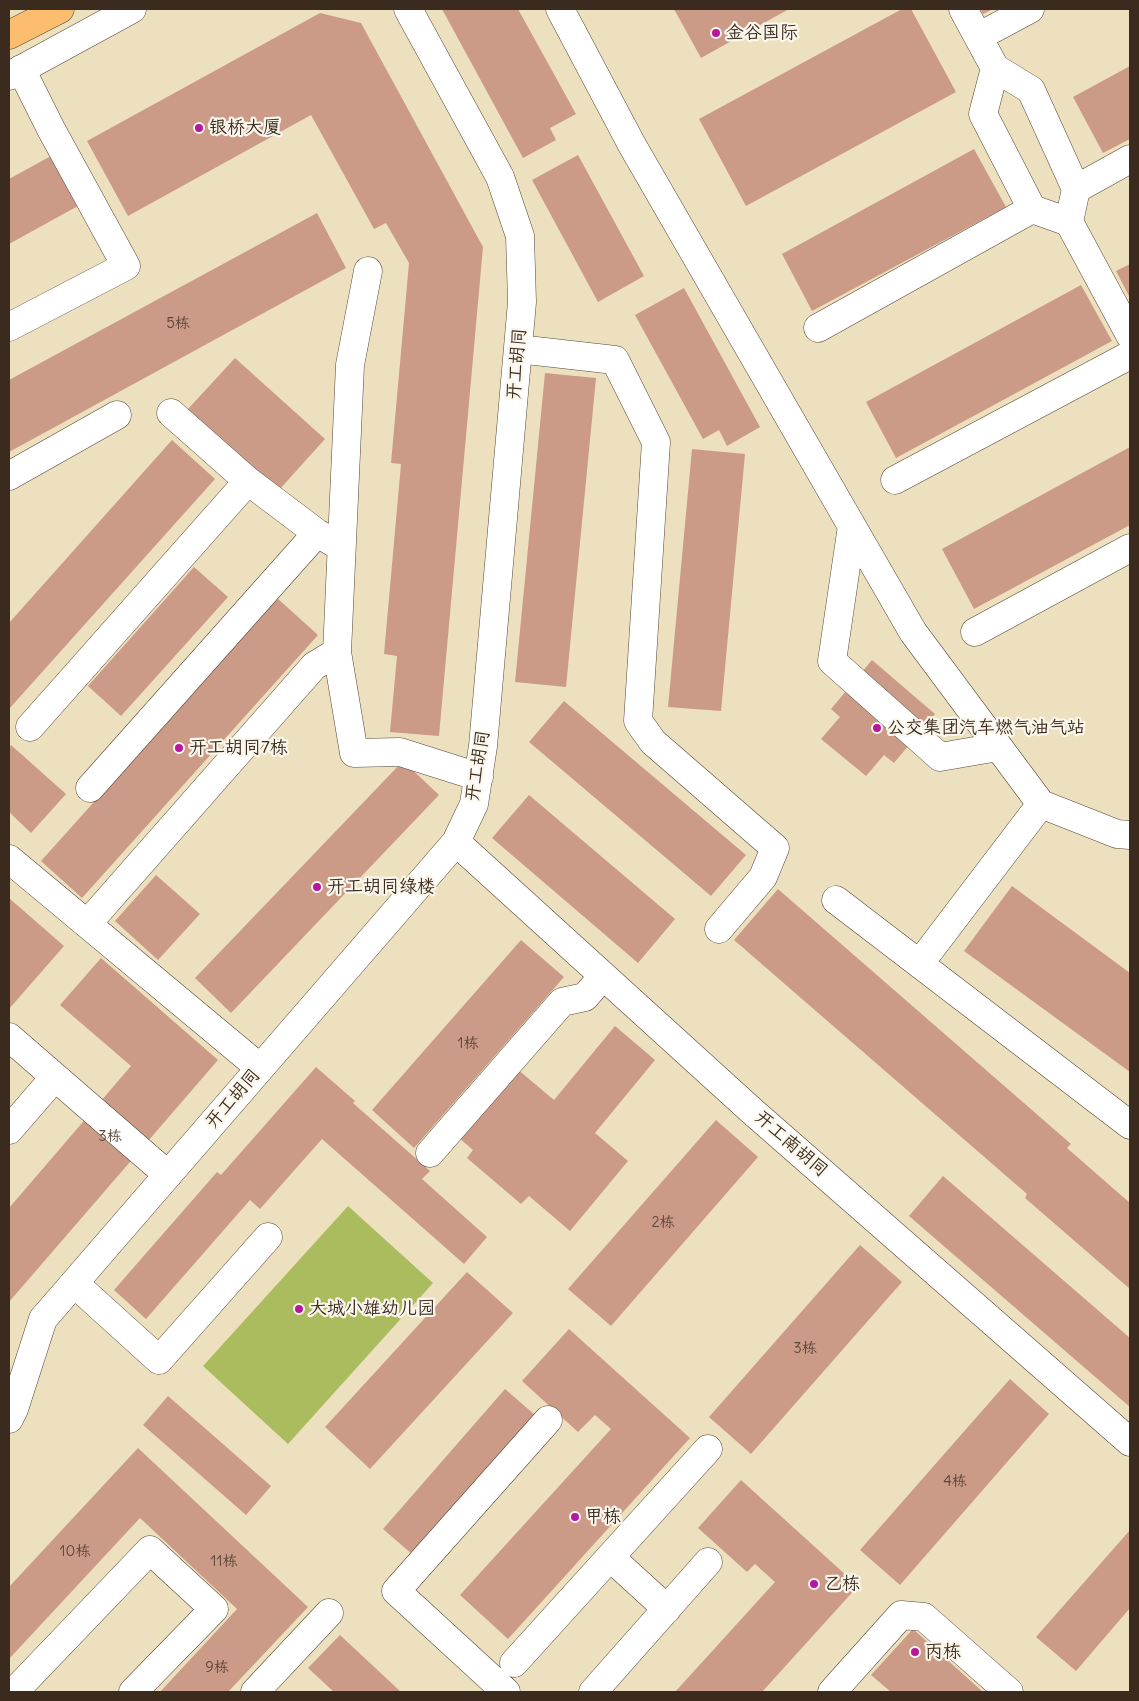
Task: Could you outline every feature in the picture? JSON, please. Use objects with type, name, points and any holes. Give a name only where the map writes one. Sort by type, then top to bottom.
[{"type":"main road","points":[[9,35],[60,9]]},
{"type":"street","points":[[9,327],[126,266],[51,129],[15,72],[132,9]]},
{"type":"street","name":"开工胡同","points":[[9,1419],[14,1387],[43,1319],[456,842],[474,804],[483,746],[522,302],[520,236],[500,177],[408,9]]},
{"type":"street","points":[[560,9],[632,145],[912,632],[1041,804],[1117,834],[1130,835]]},
{"type":"street","points":[[963,9],[995,68],[1031,90],[1076,189],[1070,222],[1130,335]]},
{"type":"street","points":[[978,37],[1030,9]]},
{"type":"street","points":[[995,68],[983,114],[1032,208],[1070,222]]},
{"type":"street","points":[[1076,189],[1130,159]]},
{"type":"street","points":[[818,328],[1032,208]]},
{"type":"street","points":[[368,271],[350,365],[341,547],[338,652],[354,753],[400,752],[479,777]]},
{"type":"street","points":[[518,349],[615,360],[656,442],[638,720],[653,742],[775,848],[763,877],[719,929]]},
{"type":"street","points":[[895,480],[1130,355]]},
{"type":"street","points":[[170,413],[248,482],[317,533],[341,547]]},
{"type":"street","points":[[9,476],[117,415]]},
{"type":"street","points":[[30,727],[248,482]]},
{"type":"street","points":[[852,526],[832,662],[940,757],[998,747]]},
{"type":"street","points":[[90,788],[317,533]]},
{"type":"street","points":[[975,632],[1130,548]]},
{"type":"street","points":[[87,924],[314,666],[338,652]]},
{"type":"street","points":[[920,963],[1041,804]]},
{"type":"street","name":"开工南胡同","points":[[456,842],[752,1111],[1130,1442]]},
{"type":"street","points":[[9,859],[260,1068]]},
{"type":"street","points":[[836,900],[1130,1125]]},
{"type":"street","points":[[430,1153],[562,1002],[585,997],[604,976]]},
{"type":"street","points":[[9,1038],[168,1175]]},
{"type":"street","points":[[9,1130],[55,1077]]},
{"type":"street","points":[[74,1283],[159,1360],[268,1237]]},
{"type":"street","points":[[506,1692],[396,1592],[548,1420]]},
{"type":"street","points":[[514,1663],[708,1449]]},
{"type":"street","points":[[14,1692],[150,1550],[214,1609],[133,1692]]},
{"type":"street","points":[[610,1557],[667,1609]]},
{"type":"street","points":[[593,1692],[708,1562]]},
{"type":"street","points":[[255,1692],[329,1613]]},
{"type":"street","points":[[832,1692],[901,1615],[924,1617],[1009,1692]]},
{"type":"green space","points":[[348,1206],[433,1283],[288,1444],[203,1366]]},
{"type":"building","points":[[442,9],[518,9],[576,114],[550,128],[556,140],[523,158]]},
{"type":"building","name":"金谷国际","points":[[674,9],[789,9],[701,58]]},
{"type":"building","points":[[902,9],[911,9],[956,92],[746,206],[699,119]]},
{"type":"building","points":[[980,9],[993,9],[983,14]]},
{"type":"building","points":[[320,13],[361,23],[483,247],[439,736],[390,732],[397,656],[384,654],[401,464],[391,463],[409,263],[386,223],[374,229],[311,115],[128,216],[87,141]]},
{"type":"building","points":[[1130,66],[1130,139],[1103,153],[1073,97]]},
{"type":"building","points":[[974,149],[1006,207],[812,311],[782,254]]},
{"type":"building","points":[[578,155],[644,276],[598,302],[532,180]]},
{"type":"building","points":[[51,156],[78,206],[9,244],[9,179]]},
{"type":"building","points":[[317,213],[346,268],[9,452],[9,380]]},
{"type":"building","points":[[1130,264],[1130,298],[1116,271]]},
{"type":"building","points":[[1081,285],[1112,341],[896,458],[866,402]]},
{"type":"building","points":[[684,288],[760,427],[727,446],[719,430],[703,439],[635,315]]},
{"type":"building","points":[[235,358],[325,439],[279,490],[188,409]]},
{"type":"building","points":[[545,373],[596,378],[566,687],[515,682]]},
{"type":"building","points":[[172,440],[215,479],[9,709],[9,623]]},
{"type":"building","points":[[1130,447],[1130,525],[974,609],[942,549]]},
{"type":"building","points":[[692,449],[745,454],[721,711],[668,707]]},
{"type":"building","points":[[194,567],[228,597],[121,716],[88,686]]},
{"type":"building","name":"开工胡同7栋","points":[[277,598],[318,635],[82,898],[41,861]]},
{"type":"building","name":"公交集团汽车燃气油气站","points":[[872,660],[935,714],[894,763],[884,755],[866,776],[821,739],[840,717],[831,709]]},
{"type":"building","points":[[564,701],[746,855],[711,896],[529,742]]},
{"type":"building","points":[[11,745],[66,794],[31,833],[9,812],[9,748]]},
{"type":"building","name":"开工胡同绿楼","points":[[403,761],[439,795],[231,1013],[195,978]]},
{"type":"building","points":[[529,795],[675,919],[638,963],[492,838]]},
{"type":"building","points":[[156,875],[200,914],[158,960],[115,921]]},
{"type":"building","points":[[1012,886],[1130,973],[1130,1072],[964,951]]},
{"type":"building","points":[[778,889],[1071,1144],[1067,1148],[1130,1203],[1130,1289],[1025,1198],[1027,1194],[734,940]]},
{"type":"building","points":[[9,898],[64,946],[9,1009]]},
{"type":"building","points":[[521,940],[564,977],[414,1148],[372,1110]]},
{"type":"building","points":[[101,958],[218,1060],[9,1302],[9,1208],[131,1066],[60,1005]]},
{"type":"building","points":[[615,1026],[655,1060],[595,1133],[628,1161],[570,1231],[529,1196],[521,1204],[467,1158],[473,1150],[459,1138],[516,1068],[554,1100]]},
{"type":"building","points":[[316,1067],[355,1101],[353,1103],[430,1171],[422,1179],[487,1237],[464,1264],[322,1139],[260,1209],[250,1200],[146,1319],[114,1290],[217,1172],[221,1175]]},
{"type":"building","points":[[716,1120],[758,1157],[611,1326],[568,1289]]},
{"type":"building","points":[[943,1176],[1130,1338],[1130,1407],[909,1216]]},
{"type":"building","points":[[860,1245],[902,1282],[751,1454],[709,1417]]},
{"type":"building","points":[[467,1272],[513,1313],[370,1469],[325,1427]]},
{"type":"building","name":"甲栋","points":[[569,1329],[690,1438],[508,1639],[460,1595],[611,1429],[595,1415],[578,1432],[522,1381]]},
{"type":"building","points":[[1010,1379],[1049,1414],[900,1585],[860,1550]]},
{"type":"building","points":[[505,1389],[535,1415],[413,1555],[383,1529]]},
{"type":"building","points":[[168,1396],[271,1486],[246,1515],[143,1425]]},
{"type":"building","points":[[138,1448],[308,1607],[228,1692],[160,1692],[237,1609],[140,1518],[9,1659],[9,1587]]},
{"type":"building","name":"乙栋","points":[[741,1480],[858,1586],[762,1692],[675,1692],[775,1582],[755,1564],[747,1572],[698,1528]]},
{"type":"building","points":[[1130,1530],[1130,1608],[1076,1671],[1036,1637]]},
{"type":"building","name":"丙栋","points":[[913,1629],[983,1692],[891,1692],[871,1675]]},
{"type":"building","points":[[340,1635],[401,1692],[334,1692],[308,1668]]},
{"type":"place","name":"金谷国际","points":[[716,33]]},
{"type":"place","name":"银桥大厦","points":[[199,128]]},
{"type":"place","name":"公交集团汽车燃气油气站","points":[[877,728]]},
{"type":"place","name":"开工胡同7栋","points":[[179,748]]},
{"type":"place","name":"开工胡同绿楼","points":[[317,887]]},
{"type":"place","name":"大城小雄幼儿园","points":[[299,1309]]},
{"type":"place","name":"甲栋","points":[[575,1517]]},
{"type":"place","name":"乙栋","points":[[814,1584]]},
{"type":"place","name":"丙栋","points":[[915,1652]]}]
